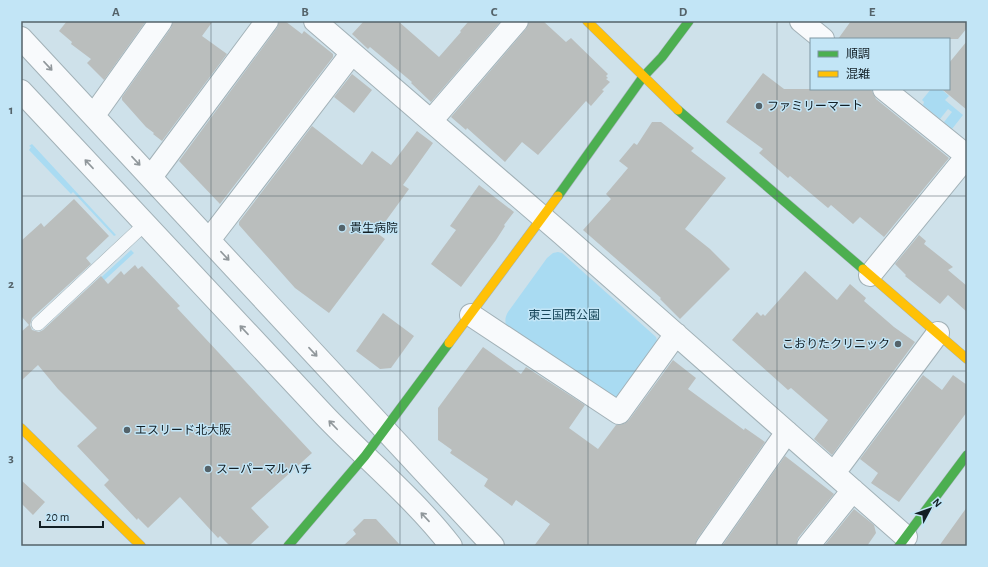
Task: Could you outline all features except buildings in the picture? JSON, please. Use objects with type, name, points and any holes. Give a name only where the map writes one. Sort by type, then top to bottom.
[{"type":"street","points":[[151,177],[267,21]]},
{"type":"street","points":[[315,21],[834,473],[853,490],[903,541],[967,455]]},
{"type":"street","points":[[431,121],[517,21]]},
{"type":"street","points":[[587,21],[682,114],[870,274],[967,359]]},
{"type":"street","points":[[288,546],[365,456],[385,430],[543,218],[643,77],[662,57],[689,21]]},
{"type":"street","points":[[801,21],[822,38]]},
{"type":"street","points":[[94,115],[158,22]]},
{"type":"street","points":[[21,38],[493,546]]},
{"type":"street","points":[[209,240],[352,53]]},
{"type":"street","points":[[870,274],[967,156],[885,90]]},
{"type":"street","points":[[21,91],[328,419],[392,481],[443,535],[451,546]]},
{"type":"street","points":[[471,314],[619,413],[676,334]]},
{"type":"street","points":[[834,473],[938,333]]},
{"type":"street","points":[[21,428],[141,546]]},
{"type":"street","points":[[706,546],[787,432]]},
{"type":"street","points":[[808,546],[853,490]]},
{"type":"lane","points":[[38,324],[145,224]]},
{"type":"green space","points":[[930,90],[942,90],[949,96],[945,100],[963,115],[952,129],[944,122],[952,112],[948,109],[940,119],[923,105],[924,102],[922,100]]},
{"type":"green space","points":[[32,144],[116,235],[114,236],[73,192],[71,194],[29,150],[31,147],[29,146]]},
{"type":"green space","points":[[131,250],[134,253],[21,357],[21,351]]},
{"type":"green space","name":"東三国西公園","points":[[553,253],[562,253],[656,337],[659,347],[623,396],[615,399],[508,331],[505,321],[508,312],[547,258]]},
{"type":"traffic: fast","points":[[558,196],[643,77],[662,57],[689,21]]},
{"type":"traffic: fast","points":[[678,110],[863,269]]},
{"type":"traffic: fast","points":[[288,546],[365,456],[449,343]]},
{"type":"traffic: fast","points":[[899,546],[967,455]]},
{"type":"traffic: slow","points":[[587,21],[678,110]]},
{"type":"traffic: slow","points":[[449,343],[558,196]]},
{"type":"traffic: slow","points":[[863,269],[967,359]]},
{"type":"traffic: slow","points":[[21,428],[141,546]]},
{"type":"place","name":"ファミリーマート","points":[[759,106]]},
{"type":"place","name":"貴生病院","points":[[342,228]]},
{"type":"place","name":"こおりたクリニック","points":[[898,344]]},
{"type":"place","name":"エスリード北大阪","points":[[127,430]]},
{"type":"place","name":"スーパーマルハチ","points":[[208,469]]}]
